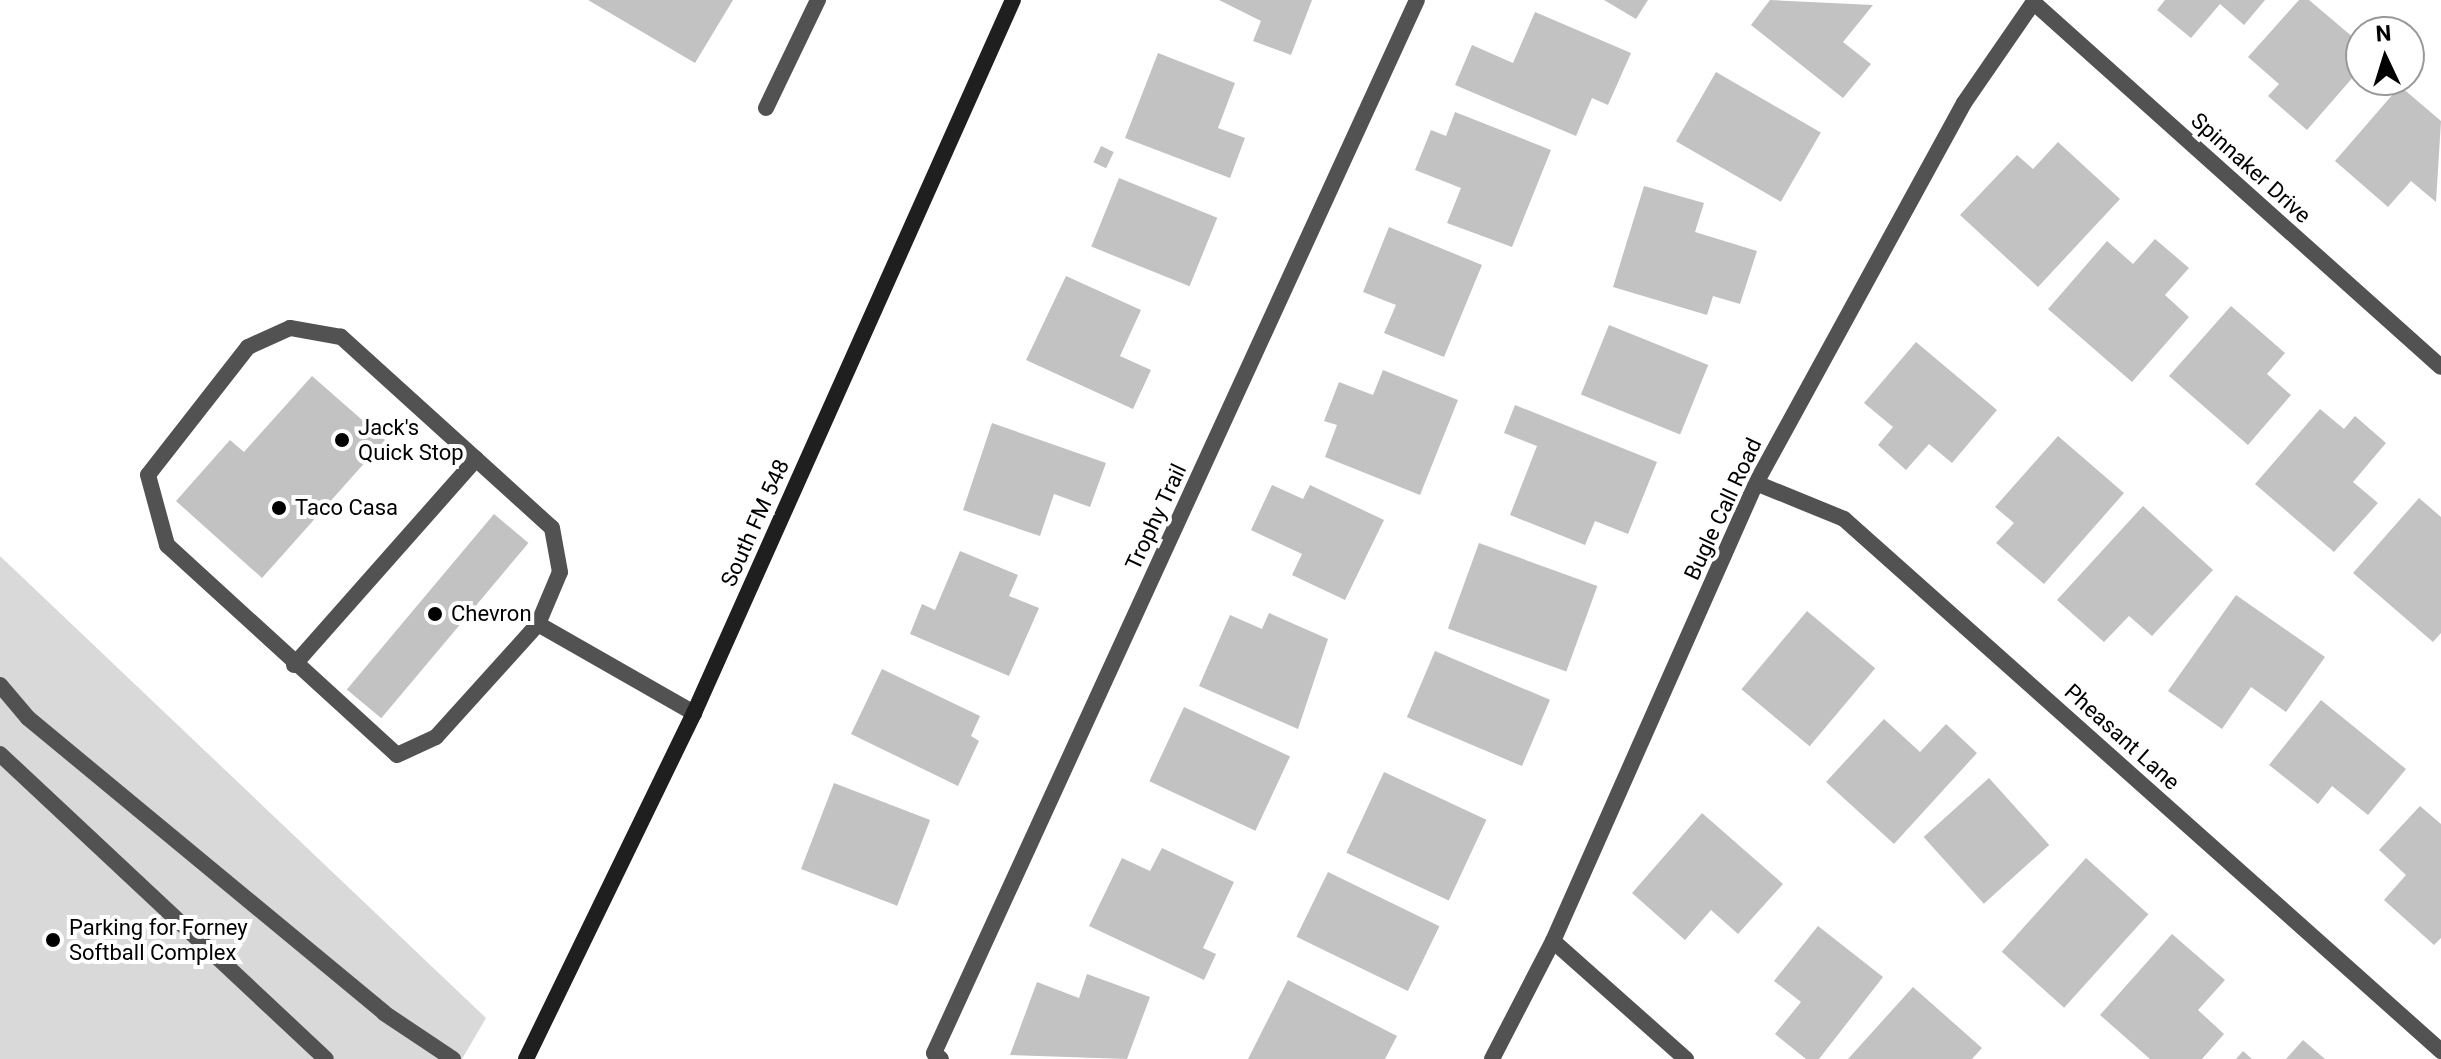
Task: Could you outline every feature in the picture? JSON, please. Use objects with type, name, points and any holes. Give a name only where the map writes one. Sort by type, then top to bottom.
[{"type":"main road","name":"South FM 548","points":[[526,1059],[694,713],[1013,0]]},
{"type":"street","points":[[766,108],[818,0]]},
{"type":"street","name":"Trophy Trail","points":[[938,1056],[1417,0]]},
{"type":"street","name":"Spinnaker Drive","points":[[2034,1],[2441,367]]},
{"type":"street","name":"Bugle Call Road","points":[[1492,1059],[1553,941],[1756,483],[1964,103],[2034,1]]},
{"type":"street","points":[[290,328],[341,337],[476,459],[552,528],[560,572],[538,624],[436,737],[397,755],[294,665],[167,545],[152,509],[148,475],[248,347],[290,328]]},
{"type":"street","points":[[294,665],[476,459]]},
{"type":"street","name":"Pheasant Lane","points":[[1756,483],[1844,519],[2441,1051]]},
{"type":"street","points":[[538,624],[694,713]]},
{"type":"street","points":[[0,685],[28,718],[347,982],[453,1059]]},
{"type":"street","points":[[0,754],[326,1059]]},
{"type":"street","points":[[1553,941],[1686,1059]]},
{"type":"shaded area","points":[[0,556],[486,1018],[462,1059],[0,1059]]},
{"type":"building","points":[[588,0],[733,0],[695,63]]},
{"type":"building","points":[[1219,0],[1312,0],[1291,55],[1253,41],[1261,21]]},
{"type":"building","points":[[1604,0],[1648,0],[1636,19]]},
{"type":"building","points":[[1770,0],[1873,5],[1843,42],[1871,64],[1843,98],[1751,25]]},
{"type":"building","points":[[2165,0],[2265,0],[2244,25],[2220,4],[2191,38],[2157,10]]},
{"type":"building","points":[[2299,0],[2309,0],[2345,30],[2345,86],[2307,130],[2268,96],[2279,84],[2248,57]]},
{"type":"building","points":[[1535,12],[1631,53],[1608,105],[1592,98],[1576,136],[1455,85],[1472,45],[1513,63]]},
{"type":"building","points":[[1158,53],[1235,83],[1218,128],[1245,138],[1230,178],[1125,138]]},
{"type":"building","points":[[1716,72],[1821,132],[1781,202],[1676,141]]},
{"type":"building","points":[[2391,96],[2412,96],[2441,121],[2436,202],[2411,181],[2388,207],[2335,161]]},
{"type":"building","points":[[1455,112],[1551,150],[1512,247],[1447,223],[1461,188],[1415,170],[1431,130],[1446,136]]},
{"type":"building","points":[[2058,142],[2120,199],[2038,287],[1960,215],[2017,155],[2033,169]]},
{"type":"building","points":[[1101,146],[1114,152],[1106,168],[1093,162]]},
{"type":"building","points":[[1119,178],[1217,218],[1190,286],[1091,247]]},
{"type":"building","points":[[1644,186],[1704,203],[1695,232],[1757,251],[1740,304],[1713,296],[1707,315],[1613,287]]},
{"type":"building","points":[[1389,227],[1482,265],[1444,357],[1384,333],[1396,305],[1363,292]]},
{"type":"building","points":[[2155,239],[2189,268],[2165,295],[2189,317],[2132,382],[2048,309],[2107,241],[2133,264]]},
{"type":"building","points":[[1066,276],[1141,310],[1120,356],[1151,370],[1133,409],[1026,360]]},
{"type":"building","points":[[2231,306],[2285,353],[2267,374],[2291,395],[2248,445],[2169,376]]},
{"type":"building","points":[[1609,325],[1708,365],[1680,435],[1581,395]]},
{"type":"building","points":[[1916,342],[1997,410],[1952,463],[1929,444],[1906,470],[1878,445],[1893,427],[1864,403]]},
{"type":"building","points":[[1383,370],[1458,400],[1420,495],[1325,457],[1337,425],[1324,421],[1339,382],[1373,395]]},
{"type":"building","points":[[312,376],[385,440],[262,578],[176,501],[230,440],[244,452]]},
{"type":"building","points":[[1515,405],[1657,462],[1628,534],[1595,521],[1585,545],[1510,515],[1537,446],[1504,433]]},
{"type":"building","points":[[2320,409],[2344,429],[2355,416],[2386,443],[2353,482],[2378,503],[2334,552],[2255,484]]},
{"type":"building","points":[[992,423],[1106,463],[1090,507],[1054,494],[1040,536],[963,510]]},
{"type":"building","points":[[2058,436],[2124,493],[2044,584],[1996,543],[2014,523],[1995,507]]},
{"type":"building","points":[[1272,485],[1303,499],[1310,485],[1384,520],[1345,600],[1292,575],[1302,554],[1251,530]]},
{"type":"building","points":[[2419,498],[2441,517],[2441,633],[2433,642],[2353,573]]},
{"type":"building","points":[[2143,506],[2213,570],[2152,636],[2129,616],[2104,642],[2057,600]]},
{"type":"building","name":"Chevron","points":[[494,514],[528,543],[381,718],[347,689]]},
{"type":"building","points":[[1479,543],[1597,586],[1566,672],[1448,629]]},
{"type":"building","points":[[960,551],[1018,575],[1009,596],[1039,608],[1009,676],[910,634],[922,604],[935,610]]},
{"type":"building","points":[[2236,595],[2325,657],[2286,712],[2251,687],[2222,729],[2168,691]]},
{"type":"building","points":[[1807,611],[1875,668],[1810,746],[1741,689]]},
{"type":"building","points":[[1269,613],[1328,639],[1298,729],[1199,686],[1230,615],[1262,629]]},
{"type":"building","points":[[1435,651],[1550,700],[1522,766],[1407,717]]},
{"type":"building","points":[[882,669],[980,716],[971,736],[979,741],[958,786],[851,734]]},
{"type":"building","points":[[2321,700],[2406,769],[2368,815],[2332,786],[2318,804],[2269,765]]},
{"type":"building","points":[[1184,707],[1290,756],[1255,831],[1149,781]]},
{"type":"building","points":[[1884,719],[1920,752],[1946,724],[1977,753],[1894,844],[1826,782]]},
{"type":"building","points":[[1384,772],[1486,820],[1449,900],[1346,853]]},
{"type":"building","points":[[1989,778],[2049,845],[1984,904],[1924,837]]},
{"type":"building","points":[[834,783],[930,820],[897,906],[801,869]]},
{"type":"building","points":[[2420,806],[2441,824],[2441,938],[2434,945],[2384,900],[2406,875],[2379,850]]},
{"type":"building","points":[[1702,813],[1783,884],[1738,934],[1711,910],[1685,940],[1632,893]]},
{"type":"building","points":[[1162,848],[1234,882],[1203,948],[1216,954],[1204,980],[1089,926],[1122,858],[1150,871]]},
{"type":"building","points":[[2086,858],[2148,914],[2064,1008],[2002,952]]},
{"type":"building","points":[[1328,872],[1439,926],[1408,991],[1296,937]]},
{"type":"building","points":[[1818,926],[1883,977],[1819,1059],[1806,1059],[1775,1034],[1801,1002],[1774,981]]},
{"type":"building","points":[[2172,934],[2225,980],[2198,1010],[2224,1034],[2202,1059],[2150,1059],[2100,1015]]},
{"type":"building","points":[[1087,974],[1150,997],[1127,1059],[1010,1055],[1037,982],[1079,998]]},
{"type":"building","points":[[1288,980],[1397,1036],[1385,1059],[1248,1059]]},
{"type":"building","points":[[1913,987],[1982,1048],[1972,1059],[1848,1059]]},
{"type":"building","points":[[2303,1040],[2325,1059],[2286,1059]]},
{"type":"building","points":[[2243,1051],[2252,1059],[2236,1059]]},
{"type":"place","name":"Jack's Quick Stop","points":[[342,440]]},
{"type":"place","name":"Taco Casa","points":[[279,508]]},
{"type":"place","name":"Chevron","points":[[435,614]]},
{"type":"place","name":"Parking for Forney Softball Complex","points":[[53,940]]}]
